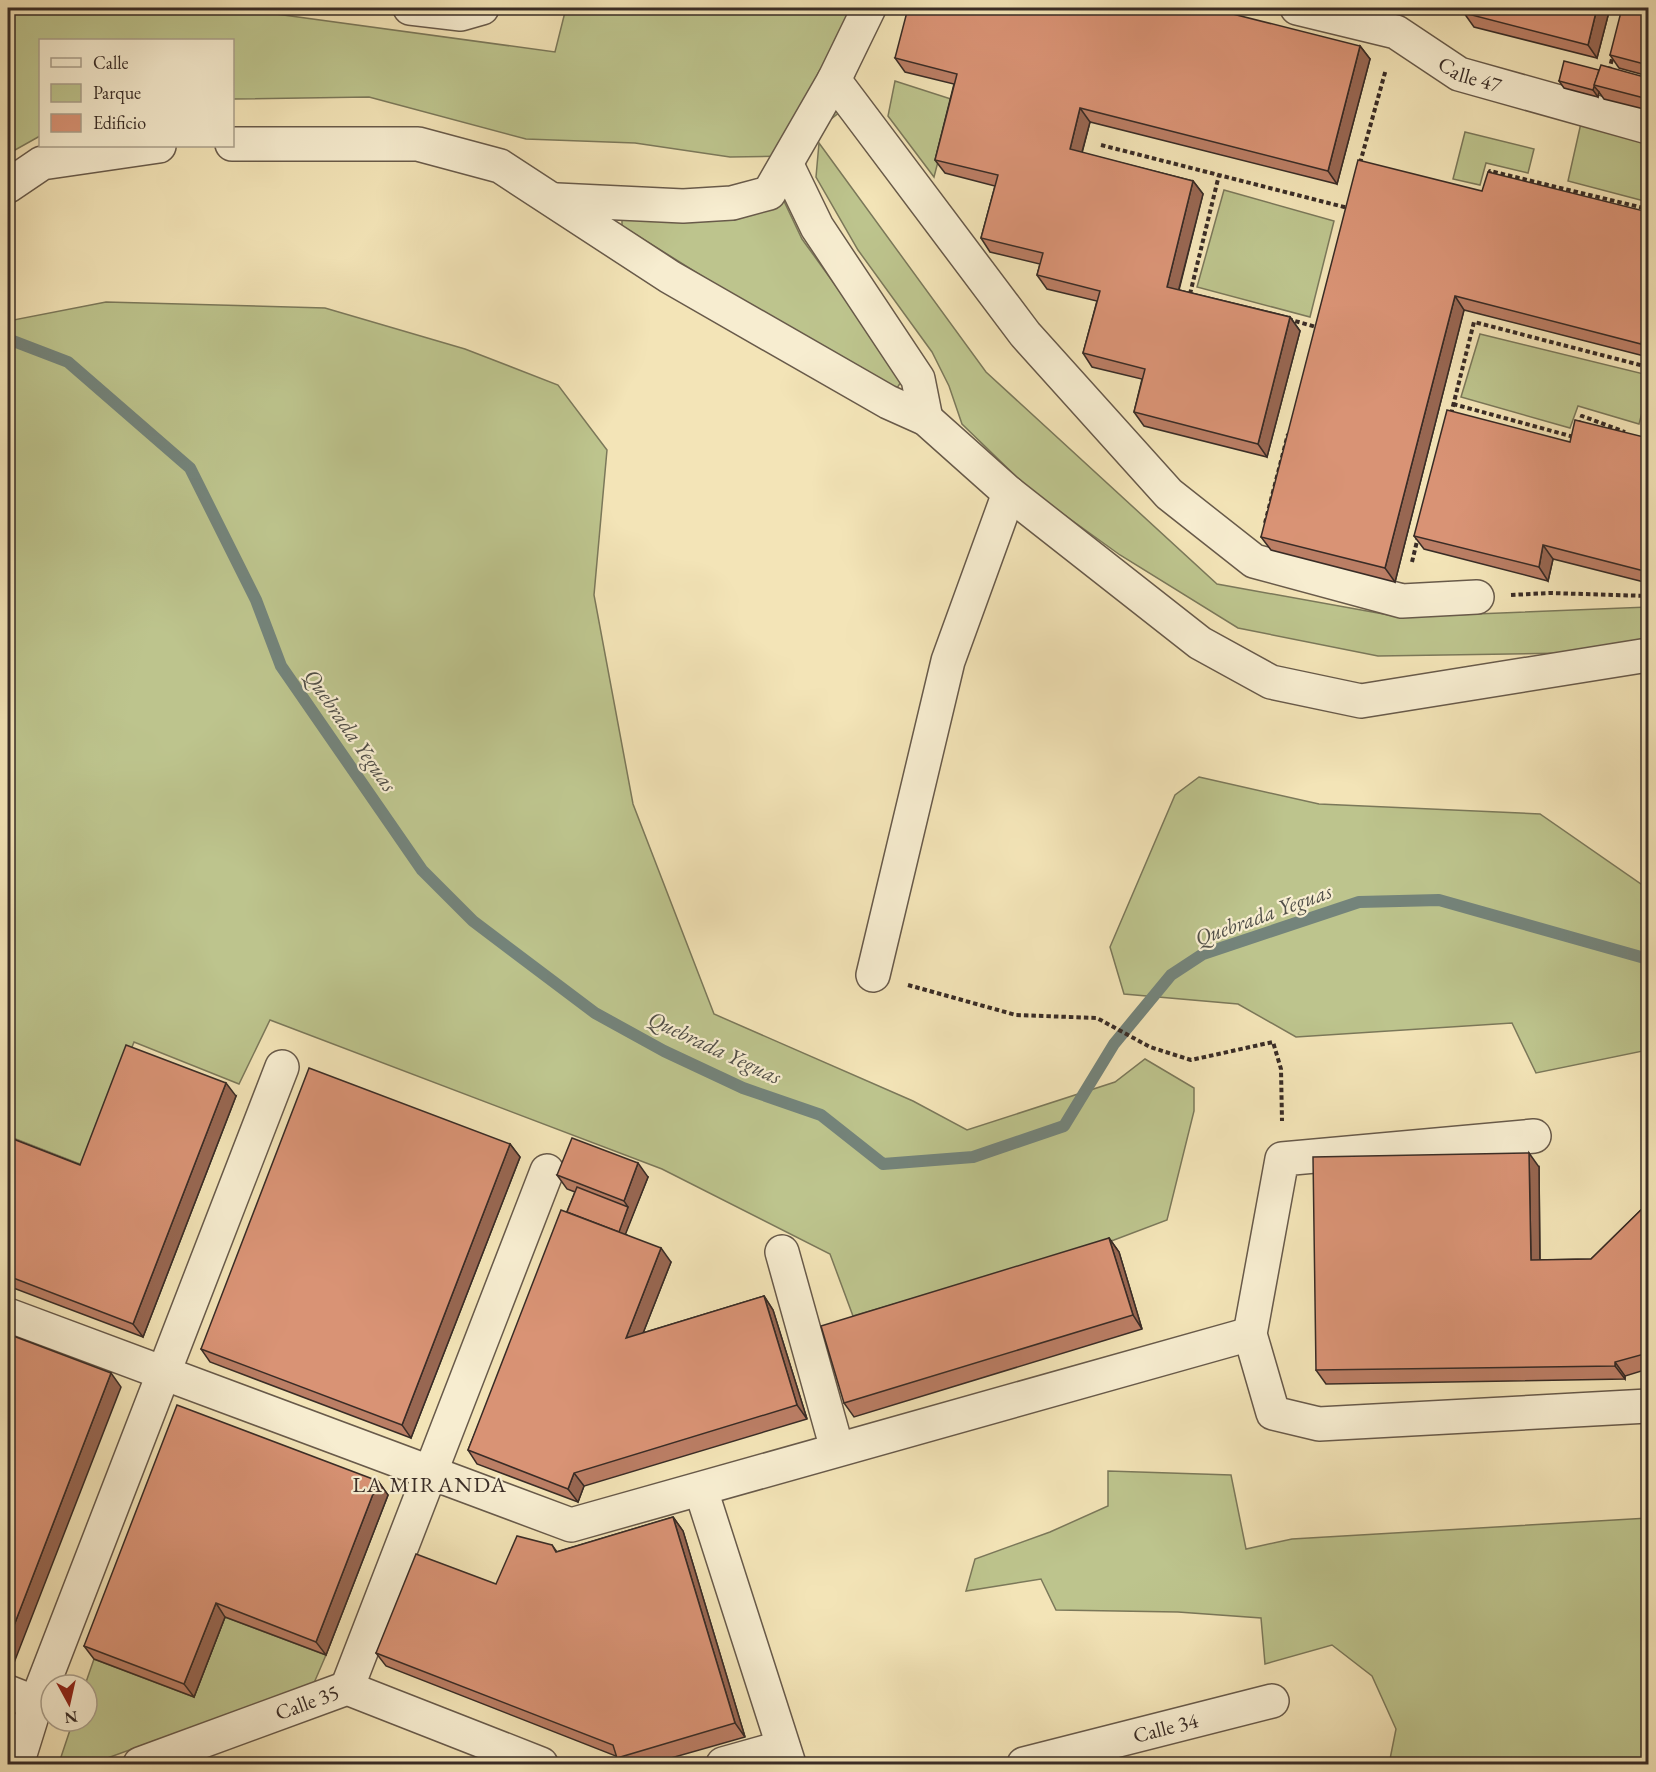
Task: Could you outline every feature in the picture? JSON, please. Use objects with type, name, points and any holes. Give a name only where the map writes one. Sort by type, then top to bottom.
[{"type":"street","points":[[410,8],[461,14],[482,8]]},
{"type":"street","points":[[556,200],[683,206],[732,203],[769,193],[834,80],[869,8]]},
{"type":"street","name":"Calle 47","points":[[1297,8],[1396,32],[1459,74],[1648,127]]},
{"type":"street","points":[[834,80],[1025,334],[1169,494],[1254,561],[1402,601],[1477,597]]},
{"type":"street","points":[[234,144],[418,144],[500,166],[556,200],[670,277],[888,402],[926,419],[1009,493],[1200,643],[1271,682],[1360,701],[1648,655]]},
{"type":"street","points":[[8,186],[42,163],[152,147]]},
{"type":"street","points":[[786,165],[817,227],[867,304],[901,350],[918,379],[926,419]]},
{"type":"street","points":[[873,975],[948,661],[1009,493]]},
{"type":"street","points":[[17,1764],[22,1697],[165,1373],[282,1066]]},
{"type":"street","points":[[1534,1136],[1282,1159],[1250,1334],[1273,1413],[1319,1424],[1648,1406]]},
{"type":"street","points":[[347,1688],[547,1171]]},
{"type":"street","points":[[783,1252],[837,1449]]},
{"type":"street","points":[[8,1315],[572,1525],[1250,1334]]},
{"type":"street","points":[[701,1490],[786,1756],[723,1764]]},
{"type":"street","name":"Calle 35","points":[[140,1764],[347,1688],[542,1764]]},
{"type":"street","name":"Calle 34","points":[[1024,1764],[1272,1701]]},
{"type":"path","points":[[1358,170],[1396,32]]},
{"type":"path","points":[[1598,113],[1614,50]]},
{"type":"path","points":[[1101,145],[1348,208]]},
{"type":"path","points":[[1360,161],[1372,164]]},
{"type":"path","points":[[1487,182],[1490,171],[1648,209]]},
{"type":"path","points":[[1201,297],[1189,294],[1219,175]]},
{"type":"path","points":[[1345,219],[1350,199]]},
{"type":"path","points":[[1313,338],[1319,316]]},
{"type":"path","points":[[1281,318],[1316,327]]},
{"type":"path","points":[[1450,415],[1474,322],[1648,367]]},
{"type":"path","points":[[1454,404],[1575,437],[1582,416],[1626,433]]},
{"type":"path","points":[[1254,561],[1290,427]]},
{"type":"path","points":[[1402,601],[1420,531]]},
{"type":"path","points":[[1550,593],[1648,596]]},
{"type":"path","points":[[873,975],[1016,1015],[1097,1018],[1150,1047],[1191,1060],[1273,1042],[1281,1069],[1282,1159]]},
{"type":"green space","points":[[8,8],[232,8],[555,52],[566,8],[874,8],[846,107],[785,156],[730,157],[635,143],[526,139],[369,97],[234,99],[234,39],[39,39],[39,137],[8,154]]},
{"type":"green space","points":[[895,81],[954,100],[934,177],[888,116]]},
{"type":"green space","points":[[1581,123],[1648,142],[1648,202],[1568,181]]},
{"type":"green space","points":[[1465,132],[1534,149],[1528,173],[1486,163],[1480,185],[1453,179]]},
{"type":"green space","points":[[819,143],[986,372],[1217,584],[1400,617],[1648,607],[1648,638],[1565,653],[1378,656],[1238,628],[1120,555],[1031,491],[962,424],[949,386],[932,352],[858,250],[816,177]]},
{"type":"green space","points":[[1224,190],[1334,221],[1310,317],[1197,287]]},
{"type":"green space","points":[[782,197],[802,239],[882,350],[901,382],[895,391],[885,390],[622,226],[622,217]]},
{"type":"green space","points":[[106,302],[325,308],[465,349],[558,385],[607,450],[594,595],[633,804],[714,1014],[913,1101],[967,1130],[1115,1082],[1145,1059],[1194,1088],[1194,1111],[1167,1220],[1114,1240],[853,1316],[830,1254],[662,1169],[270,1020],[239,1084],[134,1042],[85,1166],[8,1136],[8,321]]},
{"type":"green space","points":[[1480,334],[1648,375],[1648,390],[1639,424],[1578,406],[1570,428],[1461,397]]},
{"type":"green space","points":[[1199,777],[1319,804],[1540,814],[1648,889],[1648,1050],[1536,1073],[1512,1023],[1296,1037],[1238,1004],[1124,994],[1110,947],[1175,795]]},
{"type":"green space","points":[[1108,1471],[1231,1475],[1246,1549],[1292,1539],[1648,1518],[1648,1764],[1389,1764],[1396,1729],[1372,1676],[1332,1645],[1265,1664],[1261,1618],[1178,1612],[1056,1610],[1041,1579],[966,1591],[975,1559],[1050,1532],[1108,1506]]},
{"type":"green space","points":[[225,1617],[326,1655],[314,1683],[91,1764],[59,1763],[69,1733],[99,1733],[99,1673],[89,1673],[94,1659],[194,1697]]},
{"type":"building","points":[[908,8],[1209,8],[1360,46],[1328,171],[1080,108],[1070,149],[1193,181],[1167,287],[1290,317],[1258,444],[1134,412],[1145,369],[1083,353],[1100,291],[1037,275],[1043,253],[981,238],[998,175],[935,160],[957,74],[895,58]]},
{"type":"building","points":[[1465,8],[1597,8],[1588,45],[1464,13]]},
{"type":"building","points":[[1622,8],[1648,8],[1648,65],[1610,55]]},
{"type":"building","points":[[1564,61],[1599,70],[1593,90],[1559,81]]},
{"type":"building","points":[[1601,65],[1648,78],[1648,99],[1594,85]]},
{"type":"building","points":[[1358,160],[1482,191],[1488,172],[1648,212],[1648,315],[1641,344],[1455,296],[1385,568],[1261,537]]},
{"type":"building","points":[[1447,410],[1570,442],[1575,420],[1648,438],[1648,572],[1543,545],[1539,567],[1414,536]]},
{"type":"building","points":[[126,1045],[226,1083],[133,1324],[8,1276],[8,1137],[80,1165]]},
{"type":"building","points":[[309,1068],[510,1144],[402,1425],[201,1349]]},
{"type":"building","points":[[572,1138],[638,1163],[624,1201],[557,1175]]},
{"type":"building","points":[[1529,1153],[1531,1260],[1591,1259],[1648,1203],[1648,1353],[1615,1362],[1615,1366],[1316,1370],[1313,1157]]},
{"type":"building","points":[[577,1187],[628,1207],[619,1232],[567,1212]]},
{"type":"building","points":[[561,1210],[661,1248],[626,1338],[764,1296],[797,1405],[574,1473],[568,1489],[468,1450]]},
{"type":"building","points":[[1109,1238],[1133,1315],[844,1403],[821,1326]]},
{"type":"building","points":[[8,1334],[111,1373],[8,1641]]},
{"type":"building","points":[[177,1405],[378,1481],[316,1642],[216,1603],[184,1684],[84,1646]]},
{"type":"building","points":[[673,1517],[735,1723],[617,1758],[613,1745],[376,1653],[416,1554],[496,1584],[517,1536],[552,1545],[556,1552]]},
{"type":"waterway","name":"Quebrada Yeguas","points":[[8,339],[68,362],[190,468],[256,600],[281,666],[422,870],[473,921],[595,1013],[664,1051],[743,1088],[821,1115],[883,1164],[973,1157],[1064,1126],[1114,1044],[1171,975],[1203,954],[1359,902],[1439,900],[1648,959]]},
{"type":"district","name":"LA MIRANDA","points":[[430,1484]]}]
